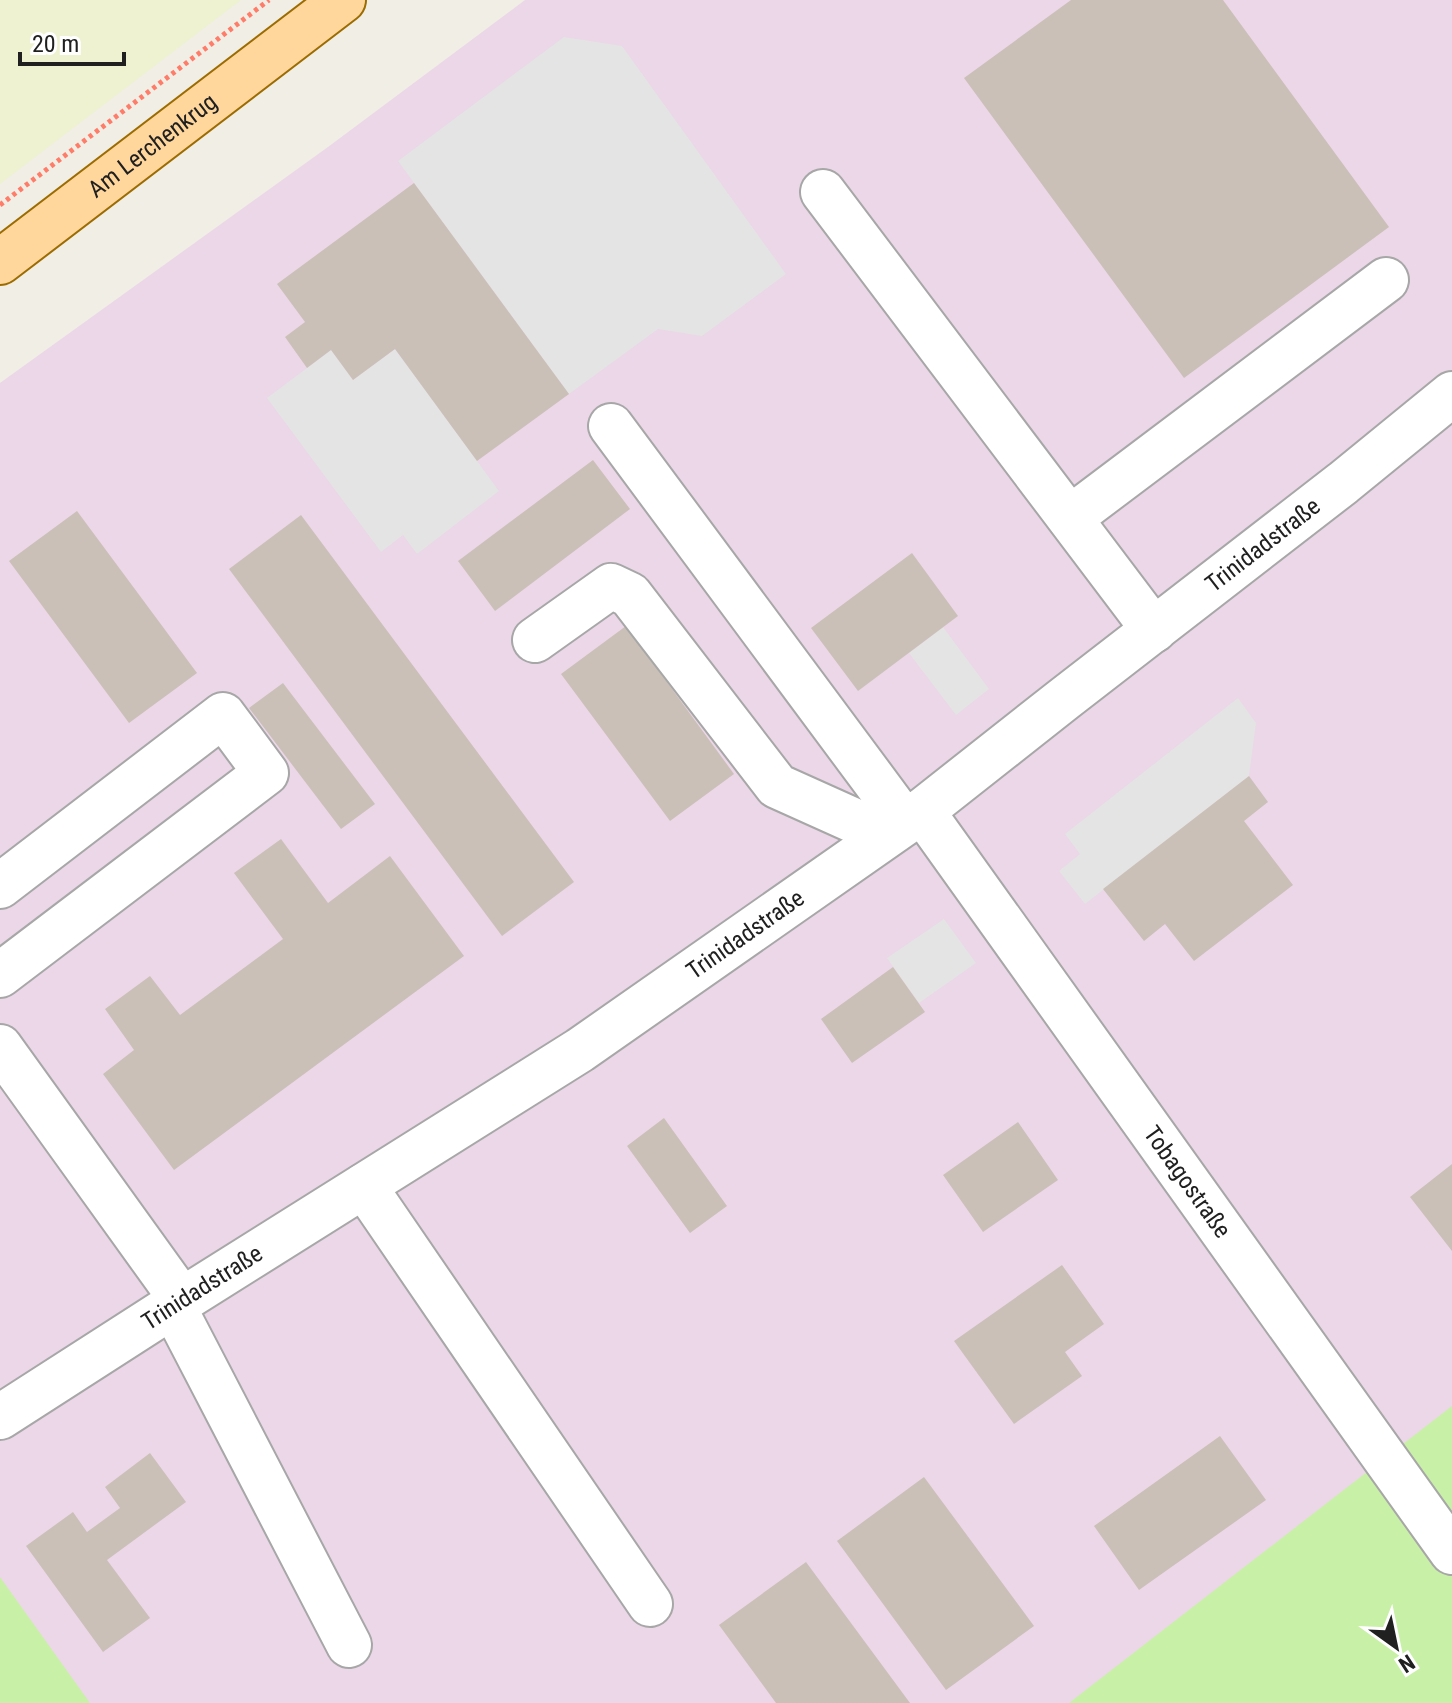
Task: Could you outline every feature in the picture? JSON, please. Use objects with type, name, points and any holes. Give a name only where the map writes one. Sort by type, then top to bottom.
[{"type":"main road","name":"Am Lerchenkrug","points":[[0,262],[343,0]]},
{"type":"street","points":[[823,192],[1154,630]]},
{"type":"street","points":[[1070,518],[1386,280]]},
{"type":"street","name":"Trinidadstraße","points":[[0,1417],[580,1050],[904,823],[1343,483],[1452,394]]},
{"type":"street","name":"Tobagostraße","points":[[611,426],[904,823],[1452,1552]]},
{"type":"street","points":[[535,640],[611,586],[630,595],[777,786],[904,823]]},
{"type":"street","points":[[0,886],[223,715],[266,773],[0,975]]},
{"type":"street","points":[[0,1047],[178,1303],[349,1645]]},
{"type":"street","points":[[364,1186],[650,1604]]},
{"type":"path","points":[[0,205],[269,0]]},
{"type":"shaded area","points":[[525,0],[1452,0],[1452,1703],[0,1703],[0,383],[328,147]]},
{"type":"shaded area","points":[[564,37],[622,46],[786,274],[702,336],[658,329],[569,394],[398,161]]},
{"type":"shaded area","points":[[395,349],[499,491],[417,554],[403,535],[381,552],[267,398],[331,350],[353,380]]},
{"type":"shaded area","points":[[943,627],[989,689],[956,715],[909,653]]},
{"type":"shaded area","points":[[1238,698],[1256,723],[1249,776],[1085,904],[1059,871],[1080,854],[1065,834]]},
{"type":"shaded area","points":[[944,919],[976,963],[919,1003],[887,958]]},
{"type":"green space","points":[[0,0],[241,0],[0,184]]},
{"type":"green space","points":[[1452,1406],[1452,1703],[1069,1703]]},
{"type":"green space","points":[[0,1577],[90,1703],[0,1703]]},
{"type":"building","points":[[1071,0],[1223,0],[1389,227],[1184,378],[964,78]]},
{"type":"building","points":[[414,183],[569,394],[477,461],[395,349],[353,380],[331,350],[307,368],[285,337],[305,322],[277,284]]},
{"type":"building","points":[[593,460],[630,509],[495,611],[458,561]]},
{"type":"building","points":[[77,511],[197,673],[129,723],[9,561]]},
{"type":"building","points":[[301,515],[574,882],[502,936],[229,569]]},
{"type":"building","points":[[912,553],[958,616],[858,691],[811,628]]},
{"type":"building","points":[[626,626],[734,774],[670,821],[561,674]]},
{"type":"building","points":[[283,683],[375,804],[341,829],[249,708]]},
{"type":"building","points":[[1249,776],[1268,802],[1244,821],[1293,885],[1194,961],[1165,924],[1144,941],[1103,889]]},
{"type":"building","points":[[281,839],[328,903],[390,856],[464,956],[174,1170],[103,1074],[134,1050],[105,1009],[150,976],[180,1015],[283,939],[234,873]]},
{"type":"building","points":[[893,967],[925,1012],[852,1063],[821,1019]]},
{"type":"building","points":[[664,1118],[727,1206],[690,1233],[627,1146]]},
{"type":"building","points":[[1018,1122],[1058,1180],[983,1232],[943,1175]]},
{"type":"building","points":[[1452,1164],[1452,1251],[1410,1197]]},
{"type":"building","points":[[1062,1265],[1104,1324],[1065,1352],[1082,1376],[1014,1424],[954,1341]]},
{"type":"building","points":[[1220,1436],[1266,1500],[1139,1590],[1094,1526]]},
{"type":"building","points":[[150,1453],[186,1502],[107,1560],[150,1618],[103,1652],[26,1546],[73,1512],[87,1532],[120,1508],[105,1487]]},
{"type":"building","points":[[924,1477],[1034,1626],[946,1690],[837,1541]]},
{"type":"building","points":[[806,1562],[910,1703],[776,1703],[719,1625]]}]
